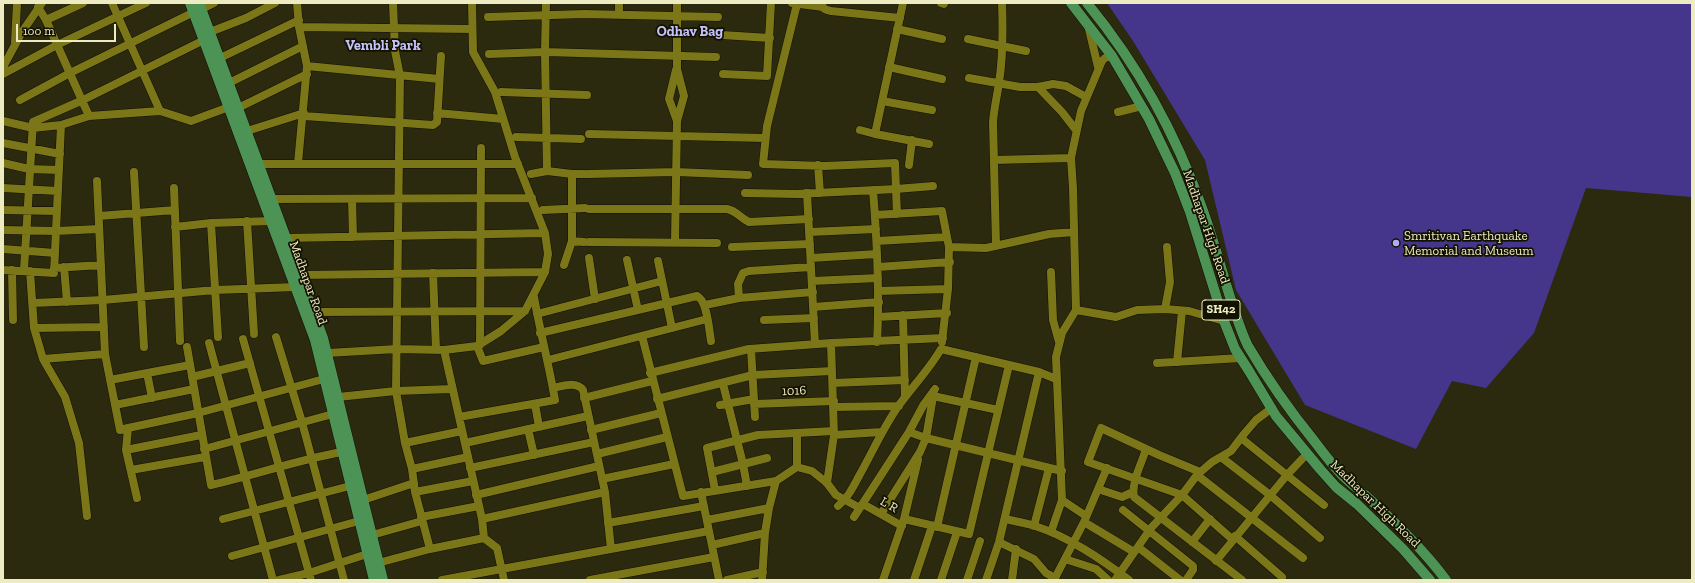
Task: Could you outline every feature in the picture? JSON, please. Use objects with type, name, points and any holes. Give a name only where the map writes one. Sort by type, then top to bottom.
[{"type":"main road","name":"Madhapar High Road","points":[[1071,3],[1112,56],[1142,106],[1175,173],[1190,212],[1224,321],[1240,358],[1272,408],[1336,487],[1357,504],[1403,549],[1430,580]]},
{"type":"main road","name":"SH42","points":[[1087,3],[1115,38],[1140,78],[1160,113],[1187,168],[1202,208],[1247,344],[1260,365],[1287,408],[1330,461],[1344,477],[1412,540],[1433,562],[1446,580]]},
{"type":"main road","name":"Madhapar Road","points":[[196,7],[234,108],[271,221],[315,340],[374,580]]},
{"type":"main road","name":"Madhapar Road","points":[[207,36],[220,58],[229,83],[234,108],[247,131],[314,312],[327,353],[383,580]]},
{"type":"street","points":[[15,44],[16,3]]},
{"type":"street","points":[[46,20],[83,3]]},
{"type":"street","points":[[112,3],[160,111]]},
{"type":"street","points":[[3,74],[57,45],[118,18],[146,3]]},
{"type":"street","points":[[20,100],[196,7],[214,3]]},
{"type":"street","points":[[87,516],[79,443],[65,396],[43,359],[34,328],[25,251],[33,122],[83,100],[207,36],[275,3]]},
{"type":"street","points":[[297,3],[307,70],[304,114],[298,164]]},
{"type":"street","points":[[393,3],[395,51],[400,76],[396,391],[405,443],[412,469],[415,492],[430,549]]},
{"type":"street","points":[[327,353],[397,349],[440,350],[478,346],[501,331],[526,311],[545,272],[548,254],[545,233],[518,164],[495,92],[473,52],[472,3]]},
{"type":"street","points":[[546,3],[545,52],[547,171]]},
{"type":"street","points":[[619,3],[619,14]]},
{"type":"street","points":[[675,242],[677,121],[684,96],[677,69],[677,3]]},
{"type":"street","points":[[723,74],[767,76],[771,3]]},
{"type":"street","points":[[897,214],[895,163],[818,166],[763,164],[767,126],[794,3],[822,5],[825,10],[831,11],[900,18]]},
{"type":"street","points":[[875,134],[903,3]]},
{"type":"street","points":[[996,245],[994,105],[999,83],[1002,46],[1002,3]]},
{"type":"street","points":[[4,64],[40,5]]},
{"type":"street","points":[[40,5],[90,116]]},
{"type":"street","points":[[488,17],[545,14],[619,14],[718,17]]},
{"type":"street","points":[[220,58],[299,24],[393,28],[472,29]]},
{"type":"street","points":[[1088,25],[1098,67]]},
{"type":"street","points":[[897,29],[942,39]]},
{"type":"street","points":[[722,35],[770,38]]},
{"type":"street","points":[[968,39],[1026,51]]},
{"type":"street","points":[[229,83],[303,46]]},
{"type":"street","points":[[489,54],[545,52],[716,57]]},
{"type":"street","points":[[247,131],[304,114],[433,125],[437,122],[441,56]]},
{"type":"street","points":[[1051,532],[1062,500],[1062,471],[1056,357],[1062,333],[1076,310],[1074,188],[1071,158],[1076,130],[1086,97],[1098,67],[1105,58],[1112,56]]},
{"type":"street","points":[[889,68],[942,79]]},
{"type":"street","points":[[677,69],[669,99],[677,121]]},
{"type":"street","points":[[3,121],[33,128],[61,125],[90,116],[160,111],[191,121],[234,108],[307,70],[439,79]]},
{"type":"street","points":[[969,78],[1020,86],[1038,87],[1053,84],[1066,86],[1086,97]]},
{"type":"street","points":[[1038,87],[1062,112],[1076,130]]},
{"type":"street","points":[[501,92],[587,95]]},
{"type":"street","points":[[882,101],[932,110]]},
{"type":"street","points":[[1118,112],[1142,106]]},
{"type":"street","points":[[437,113],[503,119]]},
{"type":"street","points":[[3,270],[54,272],[61,125]]},
{"type":"street","points":[[860,130],[929,144]]},
{"type":"street","points":[[589,134],[765,138]]},
{"type":"street","points":[[516,137],[581,139]]},
{"type":"street","points":[[909,165],[912,140]]},
{"type":"street","points":[[3,143],[60,154]]},
{"type":"street","points":[[481,148],[480,311],[478,346],[483,361],[544,347]]},
{"type":"street","points":[[994,160],[1071,158]]},
{"type":"street","points":[[3,163],[29,169],[59,170]]},
{"type":"street","points":[[259,164],[518,164]]},
{"type":"street","points":[[818,166],[820,193]]},
{"type":"street","points":[[531,174],[547,171],[572,174],[676,172],[748,175]]},
{"type":"street","points":[[134,172],[144,347]]},
{"type":"street","points":[[564,265],[572,241],[572,174]]},
{"type":"street","points":[[97,181],[105,354],[120,430],[198,413],[324,379]]},
{"type":"street","points":[[745,193],[820,193],[933,186]]},
{"type":"street","points":[[3,188],[58,191]]},
{"type":"street","points":[[174,188],[180,341]]},
{"type":"street","points":[[873,190],[877,241],[879,302],[877,342]]},
{"type":"street","points":[[807,193],[815,344]]},
{"type":"street","points":[[272,199],[532,198]]},
{"type":"street","points":[[352,199],[353,237]]},
{"type":"street","points":[[544,210],[572,208],[727,209],[733,210],[742,219],[749,222],[809,219]]},
{"type":"street","points":[[3,210],[57,211]]},
{"type":"street","points":[[99,216],[175,210]]},
{"type":"street","points":[[838,506],[845,500],[862,472],[881,432],[905,397],[934,361],[941,349],[943,338],[950,262],[949,247],[942,211],[875,215]]},
{"type":"street","points":[[247,221],[254,334]]},
{"type":"street","points":[[176,227],[211,223],[271,221]]},
{"type":"street","points":[[211,223],[218,338]]},
{"type":"street","points":[[3,230],[56,231],[99,229]]},
{"type":"street","points":[[810,232],[876,229]]},
{"type":"street","points":[[949,247],[986,248],[1049,234],[1074,232]]},
{"type":"street","points":[[287,238],[545,233]]},
{"type":"street","points":[[877,241],[947,237]]},
{"type":"street","points":[[572,241],[717,243]]},
{"type":"street","points":[[732,247],[810,244]]},
{"type":"street","points":[[1165,309],[1170,282],[1167,247]]},
{"type":"street","points":[[3,249],[54,253]]},
{"type":"street","points":[[811,258],[877,254]]},
{"type":"street","points":[[589,258],[594,299]]},
{"type":"street","points":[[627,260],[632,289],[638,310]]},
{"type":"street","points":[[658,261],[672,328]]},
{"type":"street","points":[[878,267],[950,262]]},
{"type":"street","points":[[54,268],[101,265]]},
{"type":"street","points":[[64,267],[67,302]]},
{"type":"street","points":[[739,298],[738,284],[743,273],[749,271],[811,267]]},
{"type":"street","points":[[12,270],[13,320]]},
{"type":"street","points":[[300,275],[545,272]]},
{"type":"street","points":[[1051,272],[1053,320],[1059,342]]},
{"type":"street","points":[[433,273],[434,311],[440,350],[452,389],[465,443],[482,519],[484,538],[497,548],[504,580]]},
{"type":"street","points":[[812,281],[878,278]]},
{"type":"street","points":[[537,314],[662,281]]},
{"type":"street","points":[[32,303],[178,295],[215,290],[296,287]]},
{"type":"street","points":[[878,291],[948,289]]},
{"type":"street","points":[[705,305],[739,298],[813,292]]},
{"type":"street","points":[[540,333],[697,296],[702,298],[705,305],[706,320],[711,341]]},
{"type":"street","points":[[458,417],[555,400],[548,360],[540,333],[534,297]]},
{"type":"street","points":[[813,306],[879,302]]},
{"type":"street","points":[[1076,310],[1116,317],[1137,310],[1165,309],[1202,314],[1224,321]]},
{"type":"street","points":[[314,312],[526,311]]},
{"type":"street","points":[[1177,362],[1182,311]]},
{"type":"street","points":[[878,316],[946,313]]},
{"type":"street","points":[[903,315],[905,397]]},
{"type":"street","points":[[764,320],[814,318]]},
{"type":"street","points":[[548,360],[706,320]]},
{"type":"street","points":[[34,328],[104,327]]},
{"type":"street","points":[[642,336],[660,413],[683,496],[776,481],[797,467],[797,433]]},
{"type":"street","points":[[276,337],[302,422],[310,458],[344,580]]},
{"type":"street","points":[[584,398],[752,349],[832,343],[943,338]]},
{"type":"street","points":[[243,339],[268,432],[310,576]]},
{"type":"street","points":[[209,343],[273,580]]},
{"type":"street","points":[[827,483],[834,433],[832,343]]},
{"type":"street","points":[[187,347],[204,453],[211,485],[245,477],[310,458],[342,452]]},
{"type":"street","points":[[752,349],[755,417]]},
{"type":"street","points":[[941,349],[1039,372],[1056,379]]},
{"type":"street","points":[[43,359],[105,354]]},
{"type":"street","points":[[914,580],[934,527],[976,357]]},
{"type":"street","points":[[1157,363],[1240,358]]},
{"type":"street","points":[[192,377],[250,363]]},
{"type":"street","points":[[110,380],[190,365]]},
{"type":"street","points":[[942,580],[957,532],[969,534],[1008,365]]},
{"type":"street","points":[[657,399],[723,384],[753,375],[832,371]]},
{"type":"street","points":[[986,580],[1005,519],[1039,372]]},
{"type":"street","points":[[147,373],[152,398]]},
{"type":"street","points":[[833,383],[905,380]]},
{"type":"street","points":[[553,388],[574,384],[581,387],[605,492],[611,549]]},
{"type":"street","points":[[723,384],[724,405],[737,441],[747,486]]},
{"type":"street","points":[[854,517],[909,432],[924,404],[935,388],[926,438],[920,452],[881,514]]},
{"type":"street","points":[[115,405],[194,389]]},
{"type":"street","points":[[338,397],[396,391],[452,389]]},
{"type":"street","points":[[933,396],[998,410]]},
{"type":"street","name":"1016","points":[[724,405],[754,402],[899,406]]},
{"type":"street","points":[[535,404],[539,427]]},
{"type":"street","points":[[1117,576],[1160,517],[1182,495],[1198,473],[1231,451],[1256,420],[1272,408]]},
{"type":"street","points":[[591,430],[660,413]]},
{"type":"street","points":[[131,470],[204,453],[235,441],[333,414]]},
{"type":"street","points":[[465,443],[588,416]]},
{"type":"street","points":[[128,428],[126,450],[137,498]]},
{"type":"street","points":[[1282,576],[1182,495],[1088,462],[1102,428],[1198,473],[1303,558]]},
{"type":"street","points":[[528,429],[534,455]]},
{"type":"street","points":[[405,443],[462,431]]},
{"type":"street","points":[[715,490],[707,448],[758,436],[797,433],[881,432]]},
{"type":"street","points":[[909,432],[926,438],[1062,471]]},
{"type":"street","points":[[126,450],[201,435]]},
{"type":"street","points":[[597,454],[667,437]]},
{"type":"street","points":[[1241,438],[1324,506]]},
{"type":"street","points":[[470,468],[594,442]]},
{"type":"street","points":[[1146,449],[1133,492],[1136,500],[1239,579]]},
{"type":"street","points":[[883,580],[903,523],[920,452]]},
{"type":"street","points":[[412,469],[468,457]]},
{"type":"street","points":[[1221,457],[1270,495],[1320,538]]},
{"type":"street","points":[[712,472],[767,458]]},
{"type":"street","points":[[1216,561],[1234,537],[1303,458]]},
{"type":"street","points":[[602,479],[674,464]]},
{"type":"street","points":[[476,495],[599,466]]},
{"type":"street","name":"L R","points":[[797,467],[812,471],[827,483],[836,495],[845,500],[903,523],[957,532]]},
{"type":"street","points":[[1034,526],[1050,468]]},
{"type":"street","points":[[999,542],[1034,559],[1042,569],[1055,579],[1085,519],[1107,468]]},
{"type":"street","points":[[415,492],[473,481]]},
{"type":"street","points":[[727,580],[763,576],[764,533],[776,481]]},
{"type":"street","points":[[363,500],[414,483]]},
{"type":"street","points":[[222,519],[350,486]]},
{"type":"street","points":[[1098,489],[1122,498],[1133,492]]},
{"type":"street","points":[[482,519],[605,492]]},
{"type":"street","points":[[701,492],[719,580]]},
{"type":"street","points":[[1062,500],[1085,519],[1136,550],[1180,580]]},
{"type":"street","points":[[372,536],[422,519],[479,506]]},
{"type":"street","points":[[608,523],[704,506]]},
{"type":"street","points":[[707,520],[769,508]]},
{"type":"street","points":[[1122,510],[1193,566],[1193,570],[1186,580]]},
{"type":"street","points":[[1005,519],[1051,532],[1073,543],[1117,576],[1129,580]]},
{"type":"street","points":[[1192,542],[1210,519]]},
{"type":"street","points":[[232,556],[359,521]]},
{"type":"street","points":[[442,580],[709,531]]},
{"type":"street","points":[[712,545],[764,533]]},
{"type":"street","points":[[378,563],[430,549],[484,538]]},
{"type":"street","points":[[967,580],[980,541]]},
{"type":"street","points":[[1012,580],[1016,549]]},
{"type":"street","points":[[279,580],[310,576],[367,554]]},
{"type":"street","points":[[590,580],[714,558]]},
{"type":"street","points":[[1065,559],[1096,569],[1108,580]]},
{"type":"shaded area","name":"Smritivan Earthquake Memorial and Museum","points":[[1107,3],[1692,3],[1692,197],[1586,188],[1534,333],[1486,388],[1452,381],[1416,449],[1305,405],[1236,290],[1205,160],[1133,41]]},
{"type":"place","name":"Smritivan Earthquake Memorial and Museum","points":[[1396,243]]},
{"type":"district","name":"Odhav Bag","points":[[690,32]]},
{"type":"district","name":"Vembli Park","points":[[383,46]]}]
